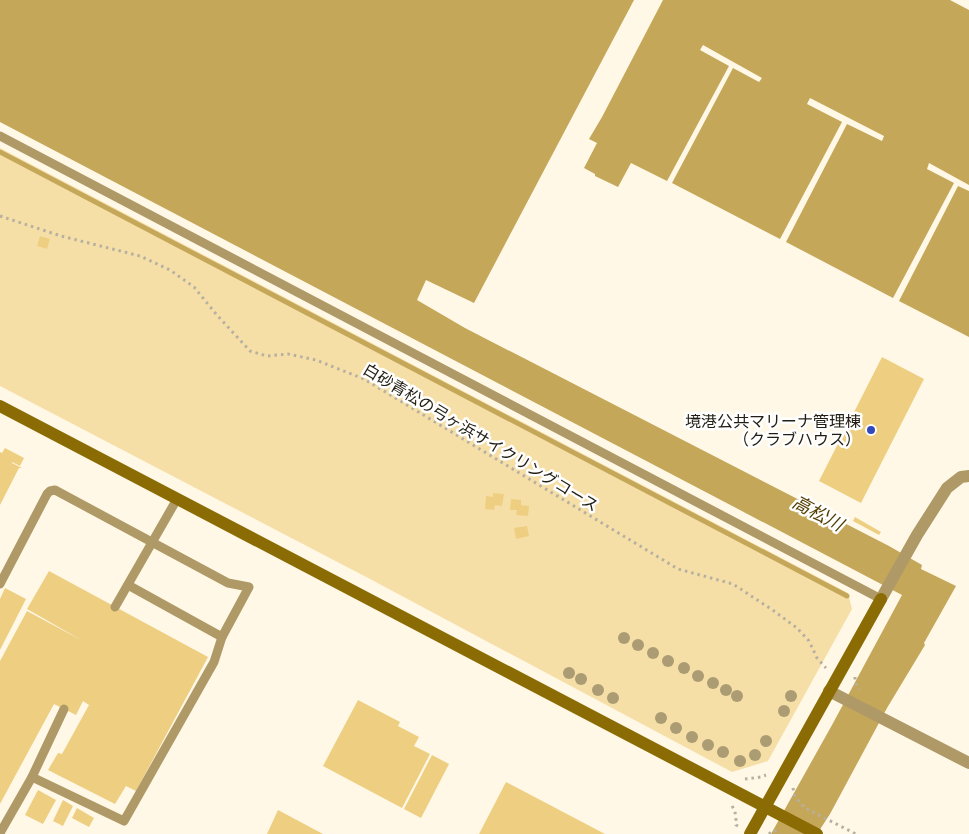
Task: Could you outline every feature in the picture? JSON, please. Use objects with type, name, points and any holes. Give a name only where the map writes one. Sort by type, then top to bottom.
[{"type":"street","points":[[0,406],[817,834]]},
{"type":"street","points":[[750,834],[905,556],[947,488],[961,477],[969,476]]},
{"type":"street","points":[[829,691],[969,763]]},
{"type":"lane","points":[[0,136],[884,594]]},
{"type":"lane","points":[[0,584],[47,494],[55,490],[228,583],[249,587],[222,637],[214,662],[124,821],[32,777]]},
{"type":"lane","points":[[115,607],[177,499]]},
{"type":"lane","points":[[128,585],[222,637]]},
{"type":"lane","points":[[0,833],[32,777],[64,709]]},
{"type":"path","name":"白砂青松の弓ヶ浜サイクリングコース","points":[[0,216],[61,236],[140,256],[170,270],[194,287],[250,351],[267,356],[288,354],[316,360],[364,379],[678,569],[732,584],[797,628],[809,641],[817,658],[827,670]]},
{"type":"path","points":[[739,777],[746,779],[762,777],[771,769]]},
{"type":"path","points":[[794,793],[799,803],[805,808],[856,834]]},
{"type":"shaded area","points":[[0,148],[848,593],[852,609],[768,761],[732,772],[370,579],[0,386]]},
{"type":"water","name":"高松川","points":[[0,0],[634,0],[474,303],[426,280],[417,300],[465,328],[889,546],[922,565],[921,569],[956,586],[924,643],[925,645],[887,708],[830,814],[817,834],[771,834],[902,595],[0,122]]},
{"type":"water","points":[[663,0],[950,0],[969,10],[969,185],[929,163],[927,169],[954,183],[893,298],[786,242],[847,124],[882,141],[884,136],[810,98],[807,104],[842,122],[780,239],[672,183],[733,68],[759,82],[762,78],[703,45],[700,50],[729,66],[667,181],[631,163],[618,187],[595,176],[595,174],[584,168],[597,143],[589,139]]},
{"type":"water","points":[[958,186],[969,191],[969,337],[899,301]]},
{"type":"building","points":[[40,236],[50,239],[47,249],[37,246]]},
{"type":"building","name":"境港公共マリーナ管理棟 （クラブハウス）","points":[[882,357],[924,379],[861,503],[819,481]]},
{"type":"building","points":[[5,448],[24,458],[20,466],[12,462],[22,468],[19,468],[0,505],[0,452],[2,453]]},
{"type":"building","points":[[493,493],[504,494],[502,506],[495,505],[494,510],[485,509],[486,496],[493,497]]},
{"type":"building","points":[[511,499],[521,500],[521,505],[529,506],[528,516],[516,515],[517,510],[510,510]]},
{"type":"building","points":[[855,517],[881,532],[879,535],[853,521]]},
{"type":"building","points":[[527,526],[529,536],[516,539],[514,528]]},
{"type":"building","points":[[49,571],[208,657],[136,791],[126,786],[115,804],[48,770],[58,753],[62,754],[89,705],[83,701],[76,715],[54,704],[0,804],[0,661],[27,611],[83,641],[27,609]]},
{"type":"building","points":[[5,588],[26,599],[0,650],[0,599]]},
{"type":"building","points":[[358,700],[400,722],[398,726],[419,737],[414,746],[430,754],[402,808],[323,766]]},
{"type":"building","points":[[432,755],[449,764],[421,818],[404,809]]},
{"type":"building","points":[[506,782],[605,834],[479,834]]},
{"type":"building","points":[[38,790],[56,800],[43,824],[25,815]]},
{"type":"building","points":[[63,800],[73,806],[63,826],[53,821]]},
{"type":"building","points":[[77,808],[94,818],[89,827],[72,818]]},
{"type":"building","points":[[278,810],[323,834],[267,834]]},
{"type":"waterway","points":[[0,152],[847,596]]},
{"type":"place","name":"境港公共マリーナ管理棟 （クラブハウス）","points":[[871,430]]}]
